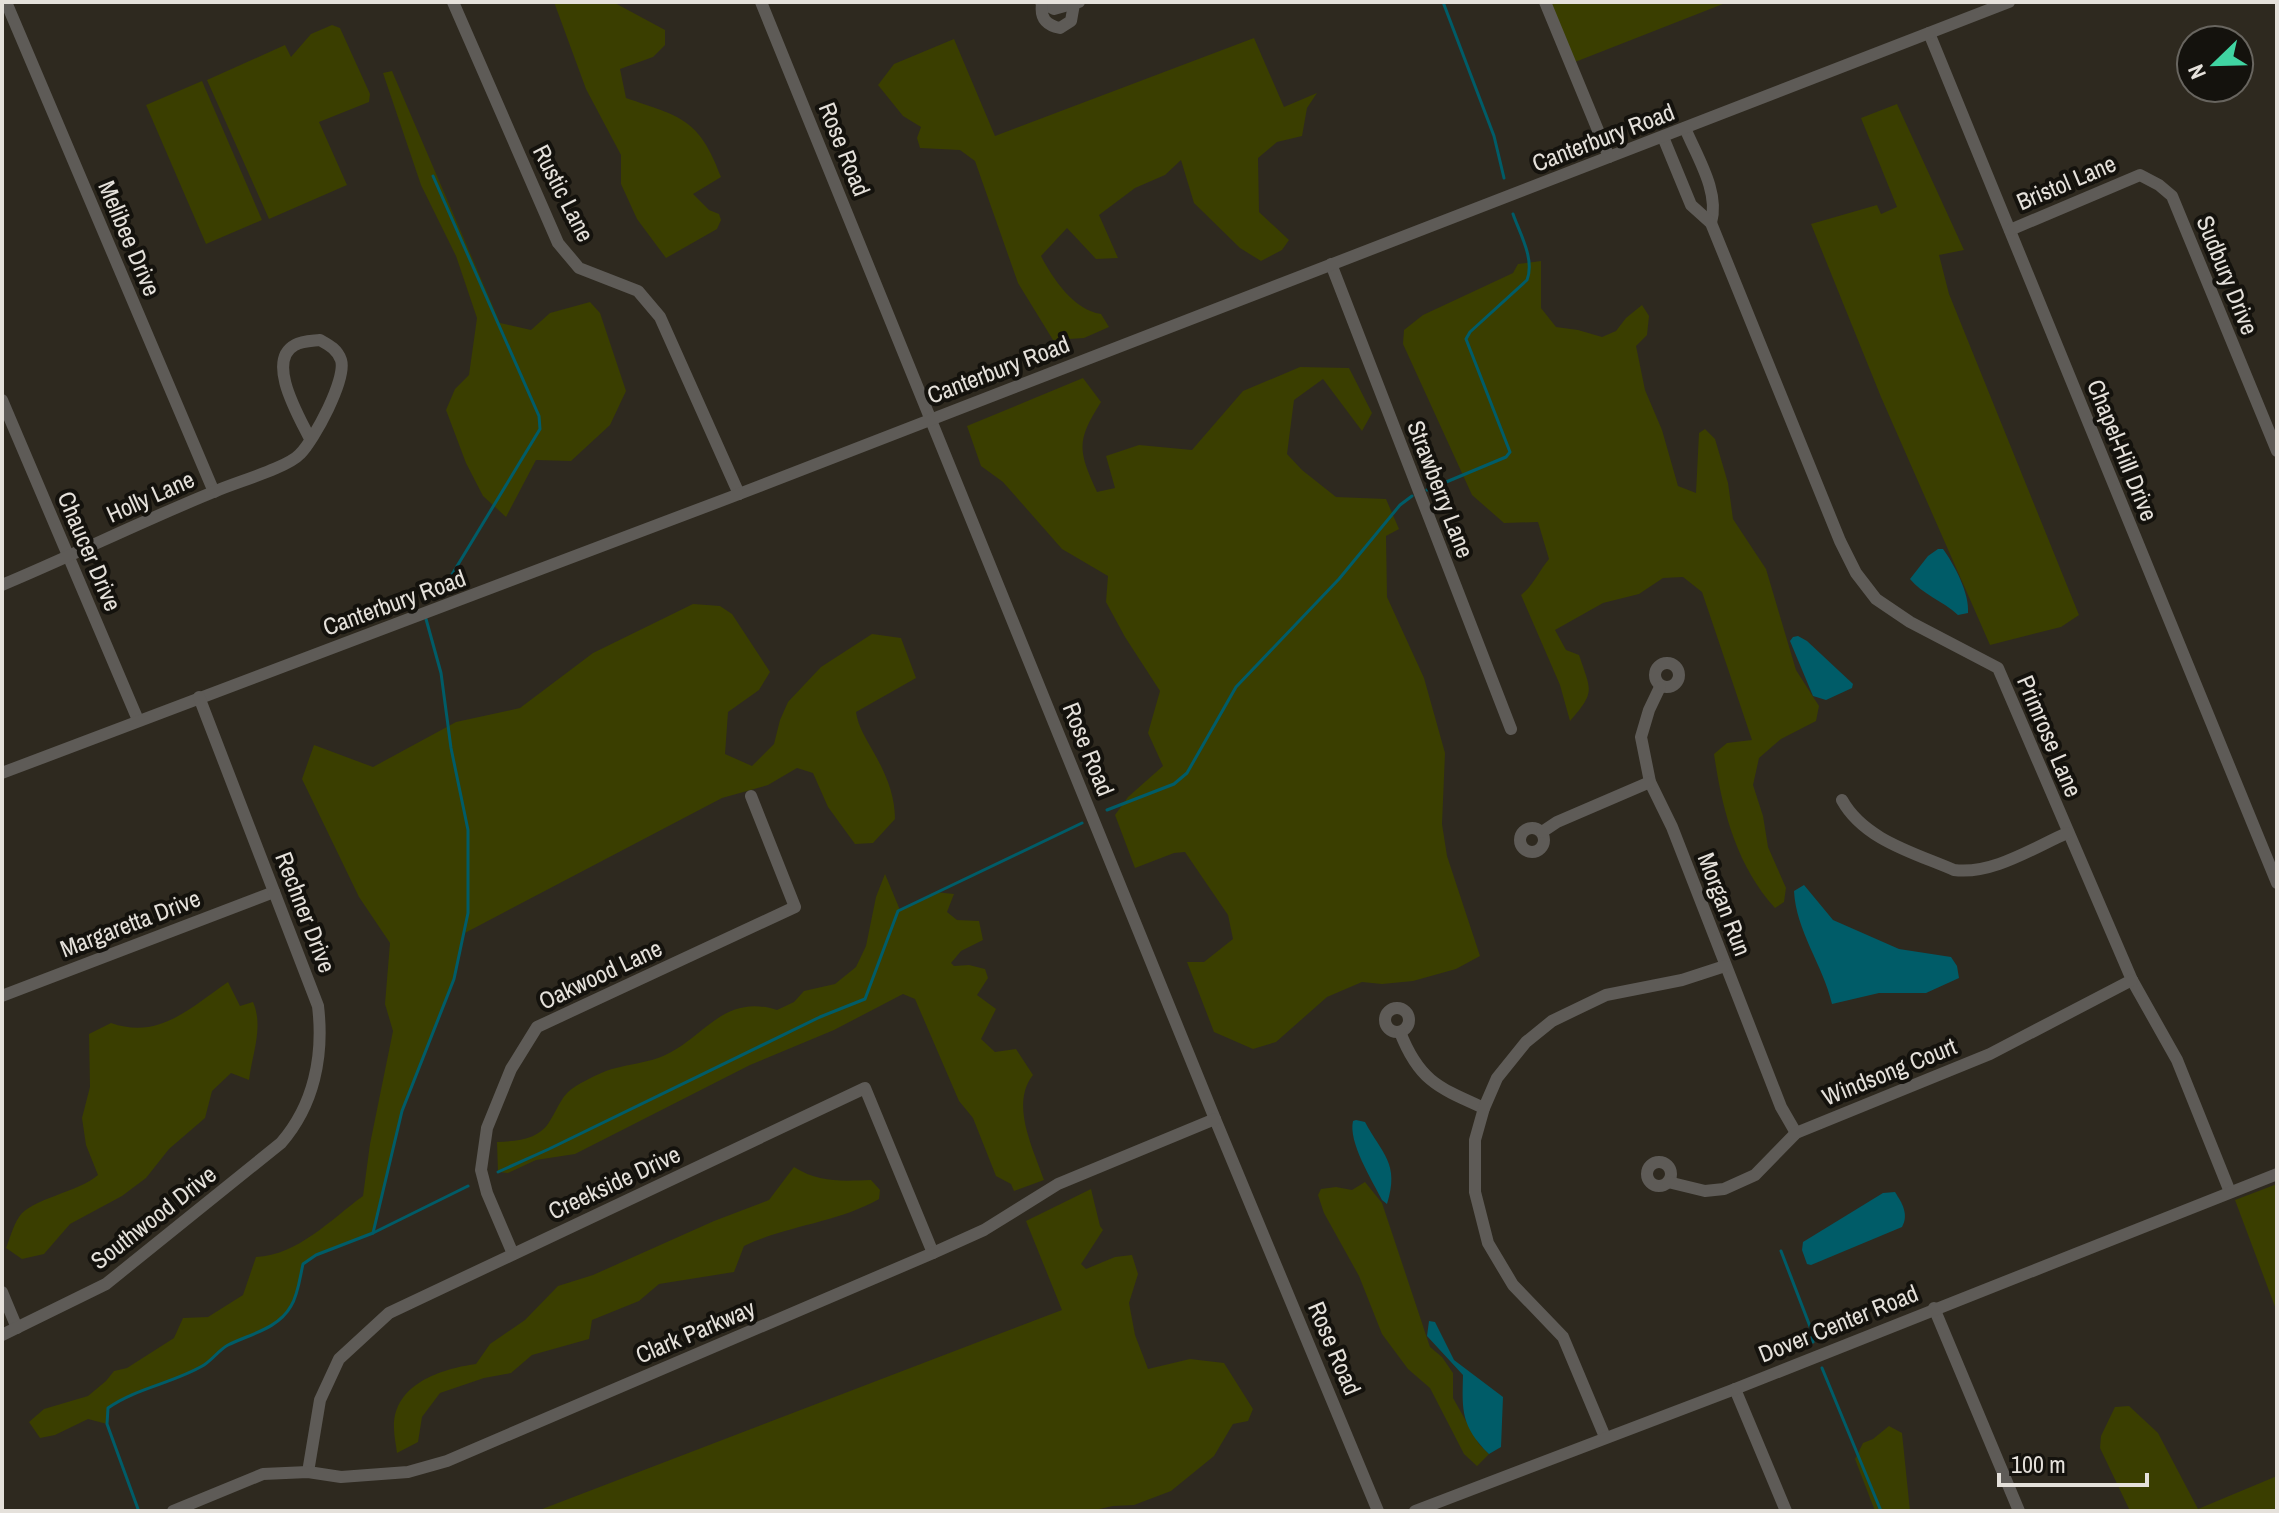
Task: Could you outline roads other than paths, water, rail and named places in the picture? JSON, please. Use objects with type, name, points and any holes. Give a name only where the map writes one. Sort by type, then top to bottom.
[{"type":"street","name":"Melibee Drive","points":[[6,2],[214,492]]},
{"type":"street","name":"Rustic Lane","points":[[453,2],[558,243],[579,268],[638,291],[660,317],[739,494]]},
{"type":"street","name":"Rose Road","points":[[761,2],[1215,1119],[1378,1511]]},
{"type":"street","points":[[1545,2],[1609,157]]},
{"type":"street","name":"Canterbury Road","points":[[2,773],[739,494],[2009,2]]},
{"type":"street","points":[[1042,3],[1054,9],[1077,3]]},
{"type":"street","points":[[1042,3],[1044,20],[1060,28],[1071,21],[1077,3]]},
{"type":"street","name":"Chapel-Hill Drive","points":[[1929,33],[2277,883]]},
{"type":"street","name":"Primrose Lane","points":[[1685,128],[1711,192],[1715,210],[1711,223]]},
{"type":"street","name":"Primrose Lane","points":[[1663,137],[1691,205],[1711,223],[1840,541],[1856,573],[1876,599],[1910,622],[1998,668],[2132,980],[2177,1060],[2230,1192]]},
{"type":"street","name":"Bristol Lane","points":[[2010,230],[2140,175]]},
{"type":"street","name":"Sudbury Drive","points":[[2140,175],[2172,196],[2277,451]]},
{"type":"street","name":"Strawberry Lane","points":[[1331,264],[1511,729]]},
{"type":"street","name":"Holly Lane","points":[[2,585],[300,455],[310,439],[342,377],[342,362],[334,347],[320,340],[293,346],[283,357],[286,387],[310,439]]},
{"type":"street","name":"Chaucer Drive","points":[[2,400],[138,720]]},
{"type":"street","name":"Morgan Run","points":[[1660,687],[1641,737],[1650,782],[1672,827],[1781,1107],[1796,1133]]},
{"type":"street","name":"Rechner Drive","points":[[199,697],[318,1006],[322,1033],[316,1074],[298,1124],[281,1143]]},
{"type":"street","points":[[1542,832],[1557,822],[1650,782]]},
{"type":"street","name":"Oakwood Lane","points":[[513,1254],[487,1193],[481,1170],[487,1128],[511,1069],[537,1027],[795,907],[751,796]]},
{"type":"street","points":[[1842,800],[1850,814],[1866,829],[1954,870],[1969,872],[1999,863],[2067,833]]},
{"type":"street","name":"Margaretta Drive","points":[[2,996],[274,892]]},
{"type":"street","points":[[1605,1437],[1563,1337],[1513,1285],[1493,1254],[1484,1232],[1474,1181],[1475,1140],[1497,1078],[1526,1042],[1552,1021],[1606,995],[1671,983],[1725,966]]},
{"type":"street","name":"Windsong Court","points":[[1668,1182],[1705,1191],[1724,1189],[1755,1175],[1796,1133],[1990,1054],[2132,980]]},
{"type":"street","points":[[1400,1032],[1409,1056],[1427,1078],[1441,1089],[1484,1108]]},
{"type":"street","name":"Creekside Drive","points":[[308,1472],[320,1400],[339,1359],[389,1313],[865,1088],[933,1253]]},
{"type":"street","name":"Clark Parkway","points":[[173,1511],[263,1474],[308,1472],[341,1477],[408,1472],[447,1461],[933,1253],[984,1230],[1058,1184],[1215,1119]]},
{"type":"street","name":"Southwood Drive","points":[[2,1335],[106,1284],[281,1143]]},
{"type":"street","name":"Dover Center Road","points":[[1415,1511],[1735,1389],[2277,1174]]},
{"type":"street","points":[[2,1292],[17,1328]]},
{"type":"street","points":[[1934,1308],[2019,1511]]},
{"type":"street","points":[[1735,1389],[1786,1511]]},
{"type":"water","points":[[1943,549],[1960,580],[1968,613],[1958,615],[1910,579],[1928,556]]},
{"type":"water","points":[[1798,636],[1853,684],[1852,688],[1826,700],[1813,696],[1790,641]]},
{"type":"water","points":[[1804,885],[1833,920],[1899,949],[1951,957],[1957,966],[1959,978],[1926,993],[1879,993],[1832,1004],[1796,906],[1794,891]]},
{"type":"water","points":[[1353,1121],[1365,1122],[1390,1168],[1387,1204],[1382,1200],[1357,1150],[1352,1130]]},
{"type":"water","points":[[1895,1192],[1905,1213],[1902,1227],[1807,1264],[1802,1250],[1803,1242],[1883,1193]]},
{"type":"water","points":[[1429,1321],[1435,1322],[1454,1360],[1503,1397],[1501,1447],[1489,1454],[1473,1435],[1465,1418],[1463,1375],[1427,1336]]},
{"type":"waterway","points":[[1443,2],[1494,136],[1504,178]]},
{"type":"waterway","points":[[433,176],[539,416],[540,429],[442,591]]},
{"type":"waterway","points":[[1427,490],[1506,457],[1510,452],[1466,339],[1527,280],[1528,255],[1513,214]]},
{"type":"waterway","points":[[1107,810],[1174,784],[1187,773],[1236,687],[1339,579],[1400,505],[1412,496]]},
{"type":"waterway","points":[[373,1233],[402,1111],[454,979],[468,913],[468,830],[451,748],[441,673],[426,619]]},
{"type":"waterway","points":[[498,1172],[820,1017],[865,999],[898,911],[1082,823]]},
{"type":"waterway","points":[[138,1509],[107,1424],[108,1408],[131,1395],[192,1371],[228,1345],[279,1320],[293,1302],[303,1264],[316,1255],[373,1233],[468,1186]]},
{"type":"waterway","points":[[1781,1251],[1811,1329],[1813,1342]]},
{"type":"waterway","points":[[1822,1368],[1881,1511]]}]
